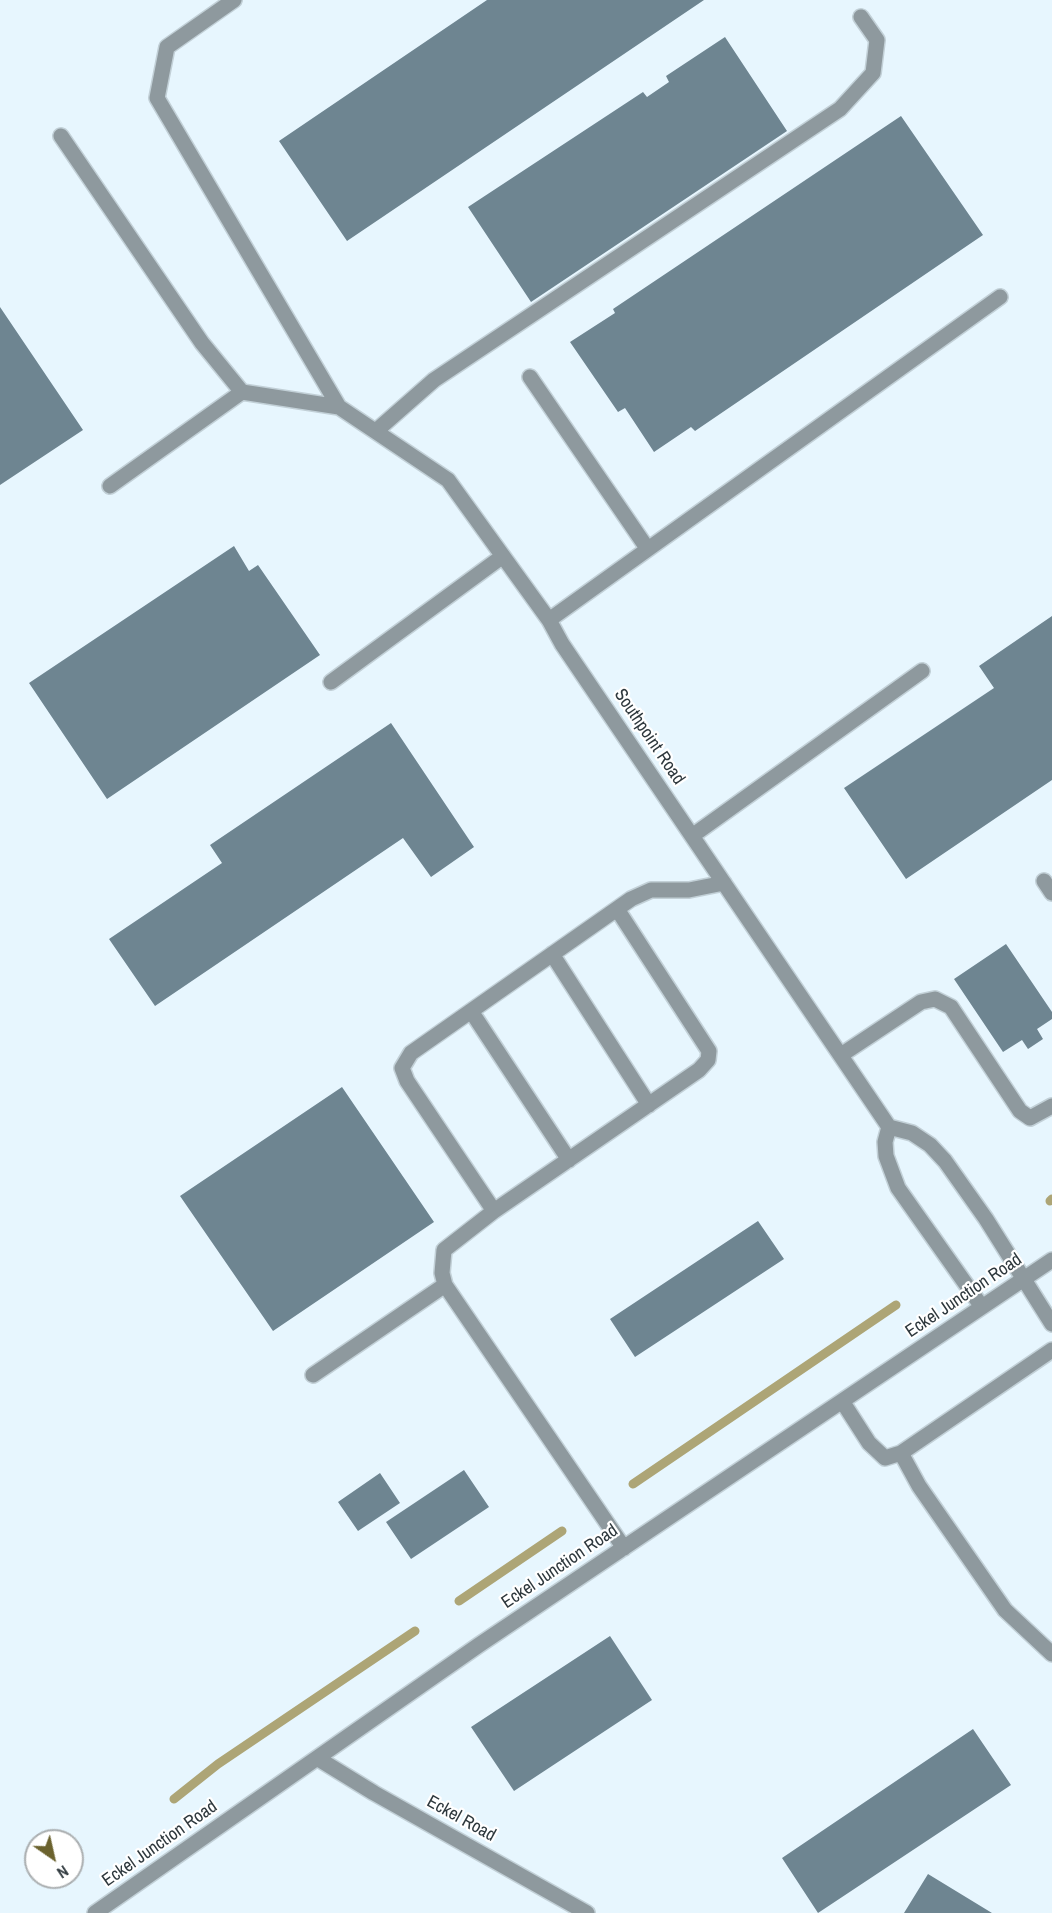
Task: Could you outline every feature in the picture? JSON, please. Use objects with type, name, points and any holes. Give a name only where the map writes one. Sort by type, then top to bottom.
[{"type":"street","points":[[234,0],[167,47],[157,98],[339,407]]},
{"type":"street","points":[[376,431],[434,380],[840,109],[873,73],[877,40],[861,17]]},
{"type":"street","points":[[61,136],[202,343],[242,392],[339,407]]},
{"type":"street","points":[[549,620],[1000,297]]},
{"type":"street","points":[[530,377],[647,548]]},
{"type":"street","points":[[110,486],[242,392]]},
{"type":"street","name":"Southpoint Road","points":[[339,407],[448,480],[549,620],[562,644],[889,1127]]},
{"type":"street","points":[[331,682],[503,556]]},
{"type":"street","points":[[692,836],[922,671]]},
{"type":"street","points":[[494,1211],[406,1081],[402,1068],[411,1053],[617,909],[651,890],[689,890],[724,883]]},
{"type":"street","points":[[617,909],[709,1051],[708,1060],[699,1070],[494,1211],[444,1250],[442,1273],[445,1285],[624,1548]]},
{"type":"street","points":[[552,954],[649,1105]]},
{"type":"street","points":[[841,1055],[921,1002],[935,999],[951,1007],[1020,1111],[1030,1118],[1052,1106]]},
{"type":"street","points":[[471,1011],[569,1160]]},
{"type":"street","points":[[982,1307],[898,1188],[886,1156],[885,1142],[889,1127],[912,1133],[930,1145],[945,1161],[986,1219],[1052,1324]]},
{"type":"street","name":"Eckel Junction Road","points":[[94,1913],[479,1645],[1052,1260]]},
{"type":"street","points":[[313,1375],[445,1285]]},
{"type":"street","points":[[842,1401],[869,1443],[885,1458],[901,1453],[1052,1350]]},
{"type":"street","points":[[901,1453],[919,1486],[1005,1610],[1052,1654]]},
{"type":"street","name":"Eckel Road","points":[[317,1758],[374,1793],[586,1913]]},
{"type":"building","points":[[487,0],[704,0],[347,241],[279,141]]},
{"type":"building","points":[[725,37],[787,131],[531,302],[468,207],[643,92],[647,97],[669,82],[666,76]]},
{"type":"building","points":[[901,116],[983,235],[695,431],[691,427],[654,452],[625,408],[618,412],[570,342],[615,313],[613,309]]},
{"type":"building","points":[[0,307],[83,430],[0,485]]},
{"type":"building","points":[[234,546],[249,571],[258,565],[320,655],[107,799],[29,683]]},
{"type":"building","points":[[1052,616],[1052,780],[906,879],[844,788],[994,688],[979,666]]},
{"type":"building","points":[[391,723],[474,847],[431,877],[403,838],[155,1006],[109,939],[222,863],[210,845]]},
{"type":"building","points":[[1006,944],[1052,1012],[1052,1019],[1037,1029],[1043,1039],[1028,1049],[1022,1040],[1003,1052],[954,979]]},
{"type":"building","points":[[342,1087],[434,1222],[273,1331],[180,1196]]},
{"type":"building","points":[[758,1221],[784,1259],[635,1357],[610,1319]]},
{"type":"building","points":[[464,1470],[489,1507],[411,1559],[386,1522]]},
{"type":"building","points":[[380,1473],[400,1503],[358,1531],[338,1502]]},
{"type":"building","points":[[610,1636],[652,1700],[514,1791],[471,1727]]},
{"type":"building","points":[[973,1729],[1011,1785],[818,1913],[782,1858]]},
{"type":"building","points":[[928,1874],[992,1913],[904,1913]]},
{"type":"waterway","points":[[633,1484],[896,1305]]},
{"type":"waterway","points":[[459,1601],[562,1531]]},
{"type":"waterway","points":[[174,1799],[218,1764],[415,1631]]}]
